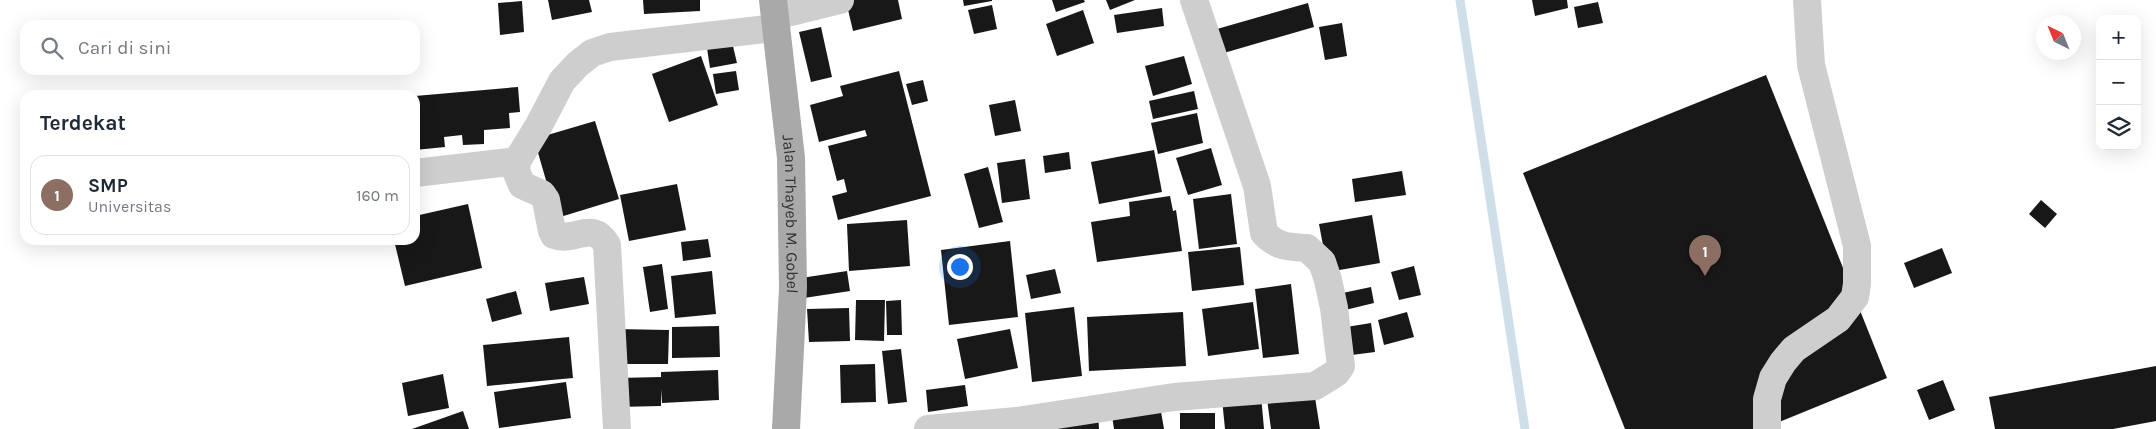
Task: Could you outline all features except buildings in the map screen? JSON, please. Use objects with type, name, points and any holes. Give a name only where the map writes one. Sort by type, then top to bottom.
[{"type":"main road","name":"Jalan Thayeb M. Gobel","points":[[774,15],[791,158],[793,288],[786,429]]},
{"type":"street","points":[[618,429],[607,245],[602,237],[594,232],[563,236],[554,235],[546,200],[542,194],[522,185],[516,171],[517,161],[539,125],[562,81],[578,64],[592,53],[610,47],[840,0]]},
{"type":"street","points":[[928,429],[1017,421],[1174,397],[1315,386],[1336,374],[1341,366],[1334,308],[1322,262],[1307,248],[1286,247],[1277,244],[1264,233],[1257,186],[1194,0]]},
{"type":"street","points":[[1767,429],[1767,398],[1773,378],[1782,362],[1794,349],[1838,319],[1854,297],[1857,284],[1857,246],[1811,65],[1806,0]]},
{"type":"street","points":[[420,172],[517,161]]},
{"type":"waterway","points":[[1460,0],[1525,429]]},
{"type":"place","name":"SMP","points":[[1705,276]]}]
